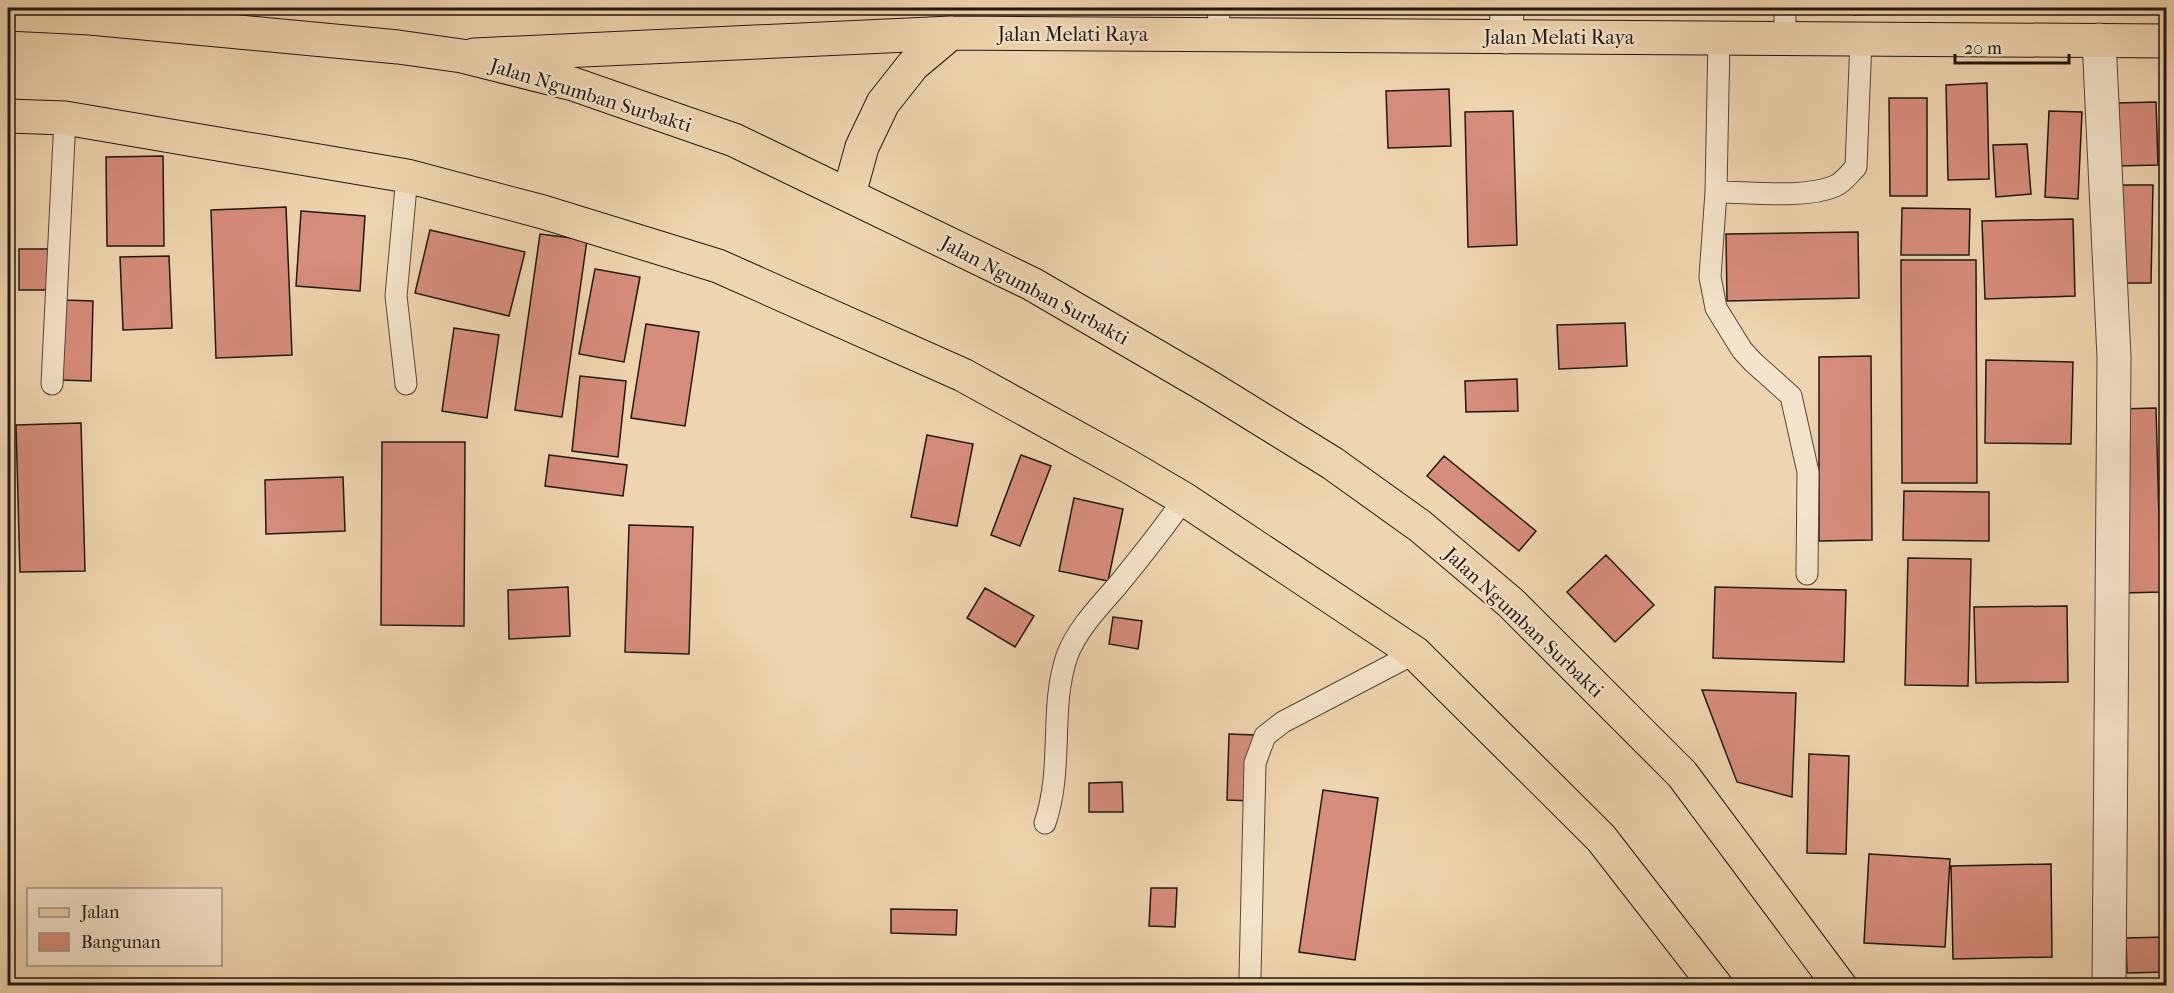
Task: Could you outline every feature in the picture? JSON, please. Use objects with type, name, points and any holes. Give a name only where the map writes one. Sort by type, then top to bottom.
[{"type":"main road","name":"Jalan Ngumban Surbakti","points":[[8,14],[114,20],[386,45],[462,56],[573,84],[734,140],[1032,284],[1200,382],[1332,463],[1420,526],[1510,603],[1682,774],[1840,986]]},
{"type":"main road","name":"Jalan Melati Raya","points":[[462,56],[1218,21],[1507,22],[1719,38],[1785,23],[1861,39],[2166,40]]},
{"type":"main road","points":[[849,194],[862,147],[883,103],[913,65],[951,33]]},
{"type":"main road","points":[[8,116],[65,118],[407,176],[543,212],[718,266],[963,375],[1128,466],[1184,500],[1415,653],[1601,838],[1716,986]]},
{"type":"street","points":[[2099,40],[2114,357],[2109,986]]},
{"type":"lane","points":[[1719,38],[1716,192],[1710,277],[1716,308],[1742,350],[1791,396],[1808,472],[1807,574]]},
{"type":"lane","points":[[1716,192],[1793,194],[1833,186],[1843,181],[1856,167],[1861,39]]},
{"type":"lane","points":[[52,384],[65,118]]},
{"type":"lane","points":[[406,384],[396,296],[407,176]]},
{"type":"lane","points":[[1045,823],[1054,789],[1059,696],[1067,656],[1089,618],[1160,533],[1184,500]]},
{"type":"lane","points":[[1250,977],[1255,764],[1265,736],[1283,722],[1415,653]]},
{"type":"building","points":[[1854,8],[1883,8],[1883,14],[1854,15]]},
{"type":"building","points":[[1987,83],[1989,179],[1948,180],[1946,85]]},
{"type":"building","points":[[1449,89],[1451,146],[1388,148],[1386,91]]},
{"type":"building","points":[[1889,98],[1927,98],[1927,196],[1890,196]]},
{"type":"building","points":[[2156,102],[2158,165],[2117,166],[2116,103]]},
{"type":"building","points":[[1513,111],[1517,245],[1468,247],[1465,112]]},
{"type":"building","points":[[2049,111],[2082,112],[2078,199],[2045,197]]},
{"type":"building","points":[[2027,144],[2031,194],[1996,197],[1993,145]]},
{"type":"building","points":[[163,156],[164,246],[107,246],[106,157]]},
{"type":"building","points":[[2118,185],[2153,185],[2151,283],[2115,283]]},
{"type":"building","points":[[286,207],[292,355],[216,358],[211,210]]},
{"type":"building","points":[[1902,208],[1970,209],[1969,255],[1901,255]]},
{"type":"building","points":[[301,211],[365,216],[360,291],[296,286]]},
{"type":"building","points":[[2073,219],[2075,296],[1985,299],[1982,221]]},
{"type":"building","points":[[430,230],[525,252],[509,316],[415,293]]},
{"type":"building","points":[[1858,232],[1859,298],[1727,301],[1726,234]]},
{"type":"building","points":[[540,234],[587,240],[562,417],[515,410]]},
{"type":"building","points":[[19,249],[49,249],[48,290],[19,290]]},
{"type":"building","points":[[169,256],[172,328],[123,330],[120,257]]},
{"type":"building","points":[[1901,260],[1976,260],[1977,483],[1902,483]]},
{"type":"building","points":[[595,269],[640,277],[624,362],[579,354]]},
{"type":"building","points":[[63,300],[93,301],[91,381],[61,380]]},
{"type":"building","points":[[1625,323],[1627,366],[1559,369],[1557,325]]},
{"type":"building","points":[[646,324],[699,332],[685,426],[631,418]]},
{"type":"building","points":[[454,328],[499,335],[487,418],[442,411]]},
{"type":"building","points":[[1871,356],[1872,540],[1819,541],[1819,357]]},
{"type":"building","points":[[1986,360],[2073,362],[2071,444],[1985,443]]},
{"type":"building","points":[[580,376],[626,381],[618,457],[572,451]]},
{"type":"building","points":[[1517,379],[1518,411],[1466,412],[1465,381]]},
{"type":"building","points":[[2156,408],[2161,592],[2122,593],[2117,409]]},
{"type":"building","points":[[81,423],[85,571],[20,572],[16,425]]},
{"type":"building","points":[[927,435],[973,444],[957,526],[911,517]]},
{"type":"building","points":[[382,442],[465,442],[464,626],[381,625]]},
{"type":"building","points":[[549,455],[627,465],[623,496],[545,486]]},
{"type":"building","points":[[1021,455],[1051,466],[1020,546],[991,535]]},
{"type":"building","points":[[1444,456],[1536,531],[1519,551],[1427,476]]},
{"type":"building","points":[[343,477],[345,531],[266,534],[265,480]]},
{"type":"building","points":[[1904,491],[1989,492],[1989,541],[1903,540]]},
{"type":"building","points":[[1074,498],[1123,509],[1108,581],[1059,571]]},
{"type":"building","points":[[629,525],[693,527],[689,654],[625,652]]},
{"type":"building","points":[[1606,555],[1654,605],[1615,642],[1567,592]]},
{"type":"building","points":[[1908,558],[1971,559],[1968,686],[1905,685]]},
{"type":"building","points":[[568,587],[570,636],[509,639],[508,590]]},
{"type":"building","points":[[1715,587],[1846,590],[1844,662],[1713,658]]},
{"type":"building","points":[[985,588],[1034,616],[1015,647],[967,618]]},
{"type":"building","points":[[2067,606],[2068,682],[1976,683],[1974,607]]},
{"type":"building","points":[[1113,617],[1142,621],[1138,649],[1109,644]]},
{"type":"building","points":[[1702,690],[1796,693],[1792,797],[1737,782]]},
{"type":"building","points":[[1229,734],[1255,735],[1253,801],[1227,800]]},
{"type":"building","points":[[1809,754],[1849,756],[1846,854],[1807,853]]},
{"type":"building","points":[[1122,782],[1123,812],[1089,812],[1089,783]]},
{"type":"building","points":[[1323,790],[1378,798],[1355,960],[1299,952]]},
{"type":"building","points":[[1869,854],[1950,859],[1945,947],[1864,943]]},
{"type":"building","points":[[2051,864],[2052,957],[1953,959],[1951,866]]},
{"type":"building","points":[[1151,888],[1177,888],[1175,927],[1149,926]]},
{"type":"building","points":[[891,909],[957,910],[956,935],[891,933]]},
{"type":"building","points":[[2166,937],[2166,972],[2127,973],[2126,938]]}]
